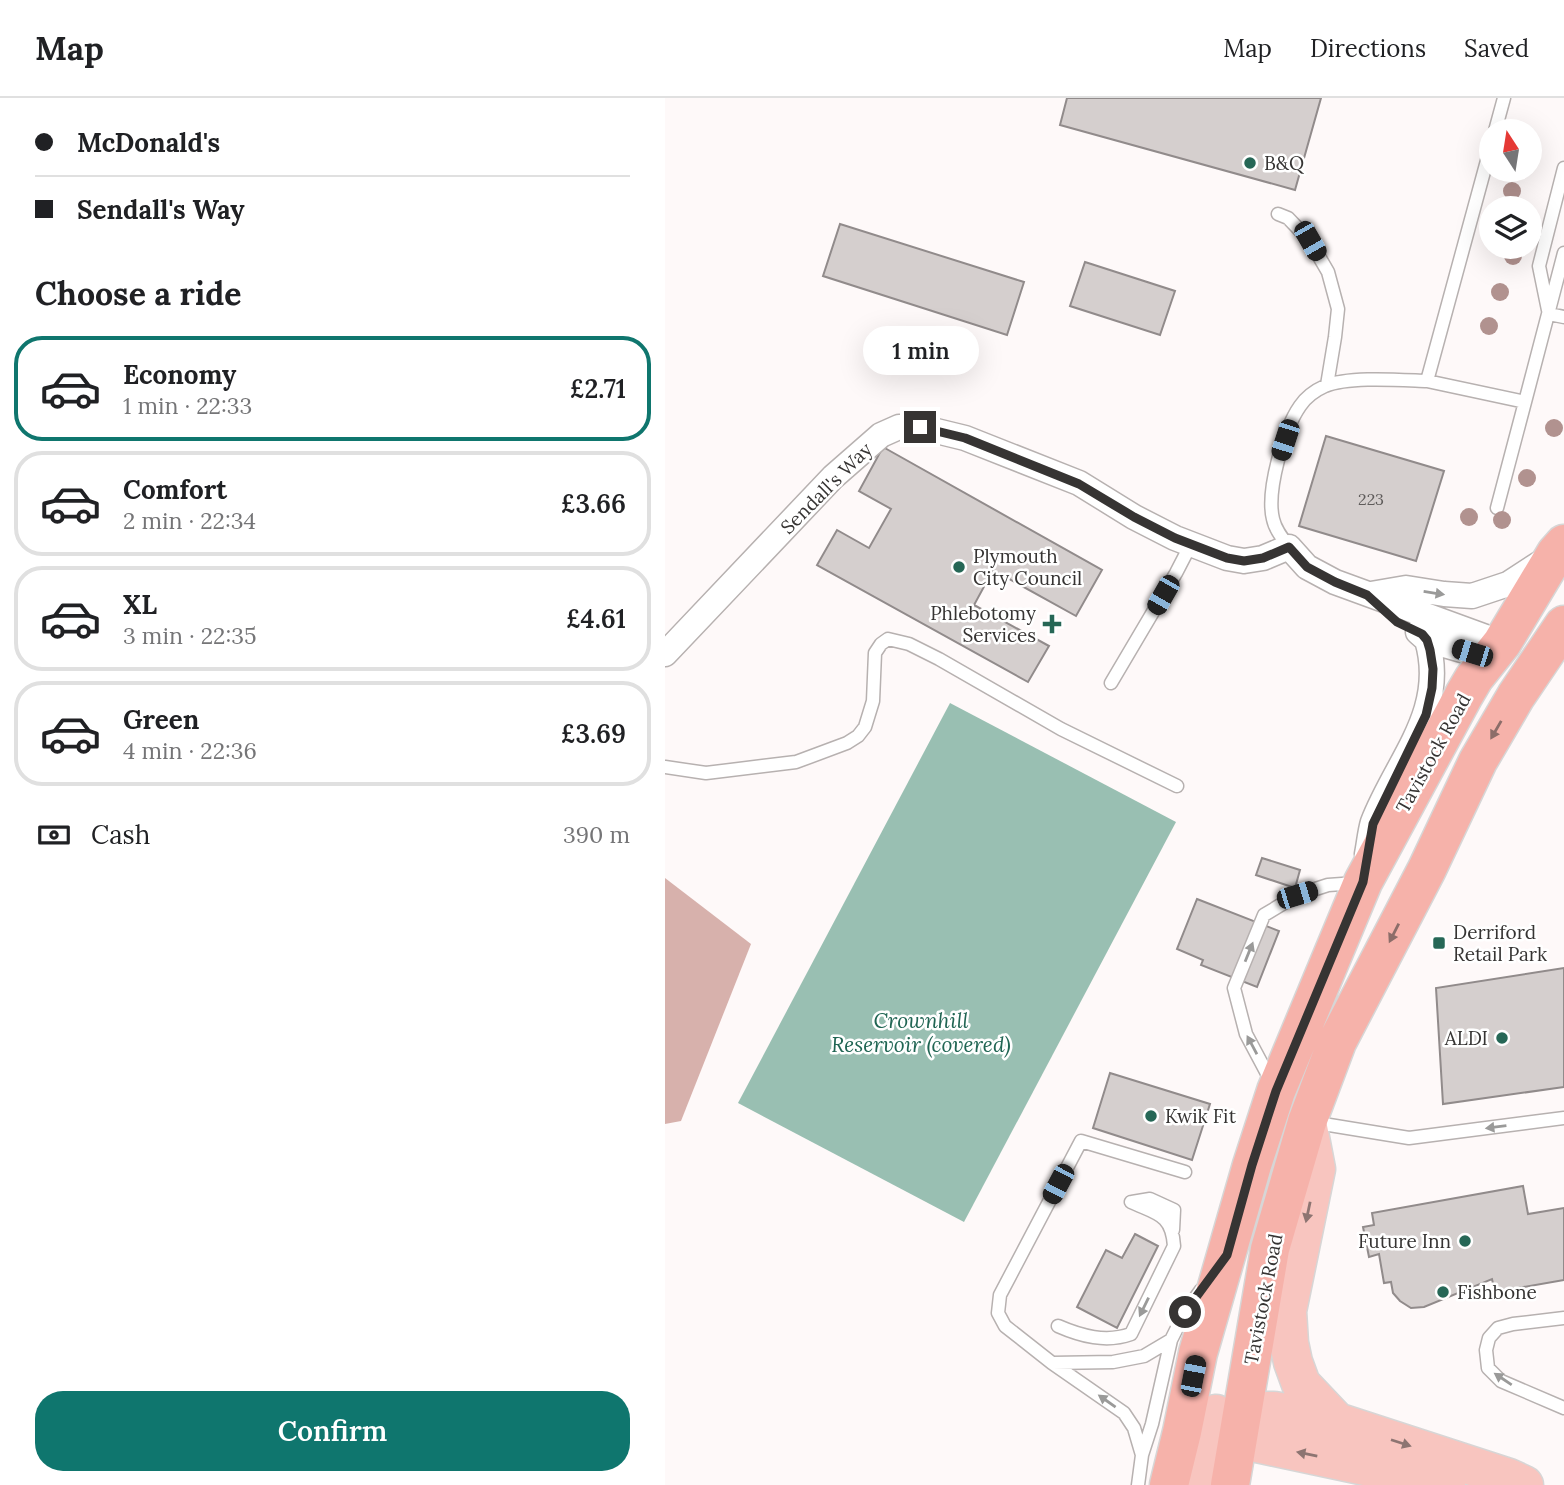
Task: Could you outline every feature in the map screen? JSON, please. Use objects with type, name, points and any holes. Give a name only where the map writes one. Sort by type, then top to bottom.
[{"type":"highway","name":"Tavistock Road","points":[[1170,1485],[1182,1433],[1184,1346],[1227,1255],[1276,1091],[1363,882],[1464,695],[1502,643],[1561,541]]},
{"type":"highway","points":[[1502,643],[1515,642],[1535,634],[1564,600]]},
{"type":"highway","name":"Tavistock Road","points":[[1230,1485],[1249,1426],[1270,1249],[1307,1122],[1337,1042],[1427,869],[1478,761],[1532,671],[1564,625]]},
{"type":"highway","points":[[1502,643],[1532,671]]},
{"type":"main road","points":[[1307,1122],[1317,1168],[1287,1311],[1289,1343],[1301,1384],[1336,1422]]},
{"type":"main road","points":[[1184,1346],[1210,1400],[1249,1426],[1445,1485]]},
{"type":"main road","points":[[1249,1426],[1336,1422],[1524,1485]]},
{"type":"main road","name":"Tavistock Road","points":[[1201,1485],[1210,1444],[1249,1426]]},
{"type":"street","name":"Sendall's Way","points":[[666,651],[833,477],[881,435],[899,427],[920,427],[965,438],[1054,473],[1079,484],[1175,538],[1227,558],[1244,561],[1263,558],[1289,547]]},
{"type":"street","points":[[1367,595],[1406,588],[1472,596],[1508,584],[1561,541]]},
{"type":"street","points":[[1289,547],[1307,567],[1335,582],[1502,643]]},
{"type":"street","points":[[1363,882],[1373,824],[1426,715],[1433,669],[1427,640],[1422,634],[1397,622],[1367,595]]},
{"type":"street","points":[[1427,640],[1472,653],[1502,643]]},
{"type":"lane","points":[[1498,119],[1504,98]]},
{"type":"lane","points":[[1549,314],[1539,266],[1564,168]]},
{"type":"lane","points":[[1427,381],[1481,182]]},
{"type":"lane","points":[[1278,214],[1288,218],[1310,241],[1328,272],[1338,309],[1327,385]]},
{"type":"lane","points":[[1497,508],[1564,253]]},
{"type":"lane","points":[[1549,314],[1564,317]]},
{"type":"lane","points":[[1289,547],[1273,520],[1271,501],[1276,468],[1301,404],[1314,392],[1342,381],[1427,381],[1525,402]]},
{"type":"lane","points":[[1111,683],[1191,544]]},
{"type":"lane","points":[[665,767],[706,773],[796,762],[847,743],[865,727],[873,701],[875,653],[881,643],[888,639],[909,644],[939,659],[1061,729],[1177,786]]},
{"type":"lane","points":[[1276,1091],[1246,1034],[1234,988],[1264,915],[1297,895],[1328,885],[1363,882]]},
{"type":"lane","points":[[1307,1122],[1409,1138],[1564,1118]]},
{"type":"lane","points":[[1142,1455],[1134,1428],[1124,1413],[1052,1363],[1005,1326],[997,1313],[1000,1295],[1081,1141],[1185,1172]]},
{"type":"lane","points":[[1058,1326],[1081,1336],[1117,1339],[1131,1334],[1174,1246],[1173,1234],[1164,1216],[1131,1202]]},
{"type":"lane","points":[[1564,1318],[1498,1328],[1489,1338],[1486,1350],[1488,1368],[1501,1381],[1564,1408]]},
{"type":"lane","points":[[1052,1363],[1113,1362],[1184,1346]]},
{"type":"lane","name":"Tavistock Road","points":[[1138,1485],[1142,1455],[1161,1389],[1184,1346]]},
{"type":"shaded area","points":[[665,878],[751,944],[681,1121],[665,1124]]},
{"type":"water","name":"Crownhill Reservoir (covered)","points":[[950,703],[1176,822],[964,1222],[738,1103]]},
{"type":"building","name":"B&Q","points":[[1067,98],[1321,98],[1295,190],[1060,125]]},
{"type":"building","points":[[840,224],[1024,282],[1007,335],[823,276]]},
{"type":"building","points":[[1085,262],[1175,291],[1160,335],[1070,306]]},
{"type":"building","points":[[1326,436],[1444,471],[1416,561],[1299,526]]},
{"type":"building","name":"Plymouth City Council","points":[[883,447],[1102,570],[1076,616],[993,570],[974,605],[1049,646],[1028,682],[817,565],[837,530],[869,548],[891,509],[859,491]]},
{"type":"building","points":[[1262,858],[1300,870],[1295,888],[1256,875]]},
{"type":"building","points":[[1197,899],[1279,931],[1257,987],[1201,965],[1203,960],[1177,949]]},
{"type":"building","name":"ALDI","points":[[1564,968],[1564,1087],[1443,1104],[1436,988]]},
{"type":"building","name":"Kwik Fit","points":[[1110,1073],[1210,1104],[1192,1160],[1093,1128]]},
{"type":"building","name":"Future Inn","points":[[1523,1186],[1528,1214],[1564,1208],[1564,1280],[1495,1292],[1492,1279],[1424,1307],[1411,1308],[1393,1293],[1391,1282],[1384,1283],[1379,1254],[1369,1257],[1363,1227],[1374,1225],[1372,1213]]},
{"type":"building","points":[[1135,1234],[1158,1246],[1117,1328],[1077,1307],[1106,1250],[1122,1258]]},
{"type":"place","name":"B&Q","points":[[1250,163]]},
{"type":"place","name":"Plymouth City Council","points":[[959,567]]},
{"type":"place","name":"Phlebotomy Services","points":[[1052,624]]},
{"type":"place","name":"Derriford Retail Park","points":[[1439,943]]},
{"type":"place","name":"ALDI","points":[[1502,1038]]},
{"type":"place","name":"Kwik Fit","points":[[1151,1116]]},
{"type":"place","name":"Future Inn","points":[[1465,1241]]},
{"type":"place","name":"Fishbone","points":[[1443,1292]]},
{"type":"route","points":[[920,427],[965,438],[1079,484],[1175,538],[1227,558],[1244,561],[1263,558],[1289,547],[1307,567],[1367,595],[1397,622],[1422,634],[1430,650],[1432,688],[1426,715],[1373,824],[1363,882],[1276,1091],[1227,1255],[1185,1312]]}]
